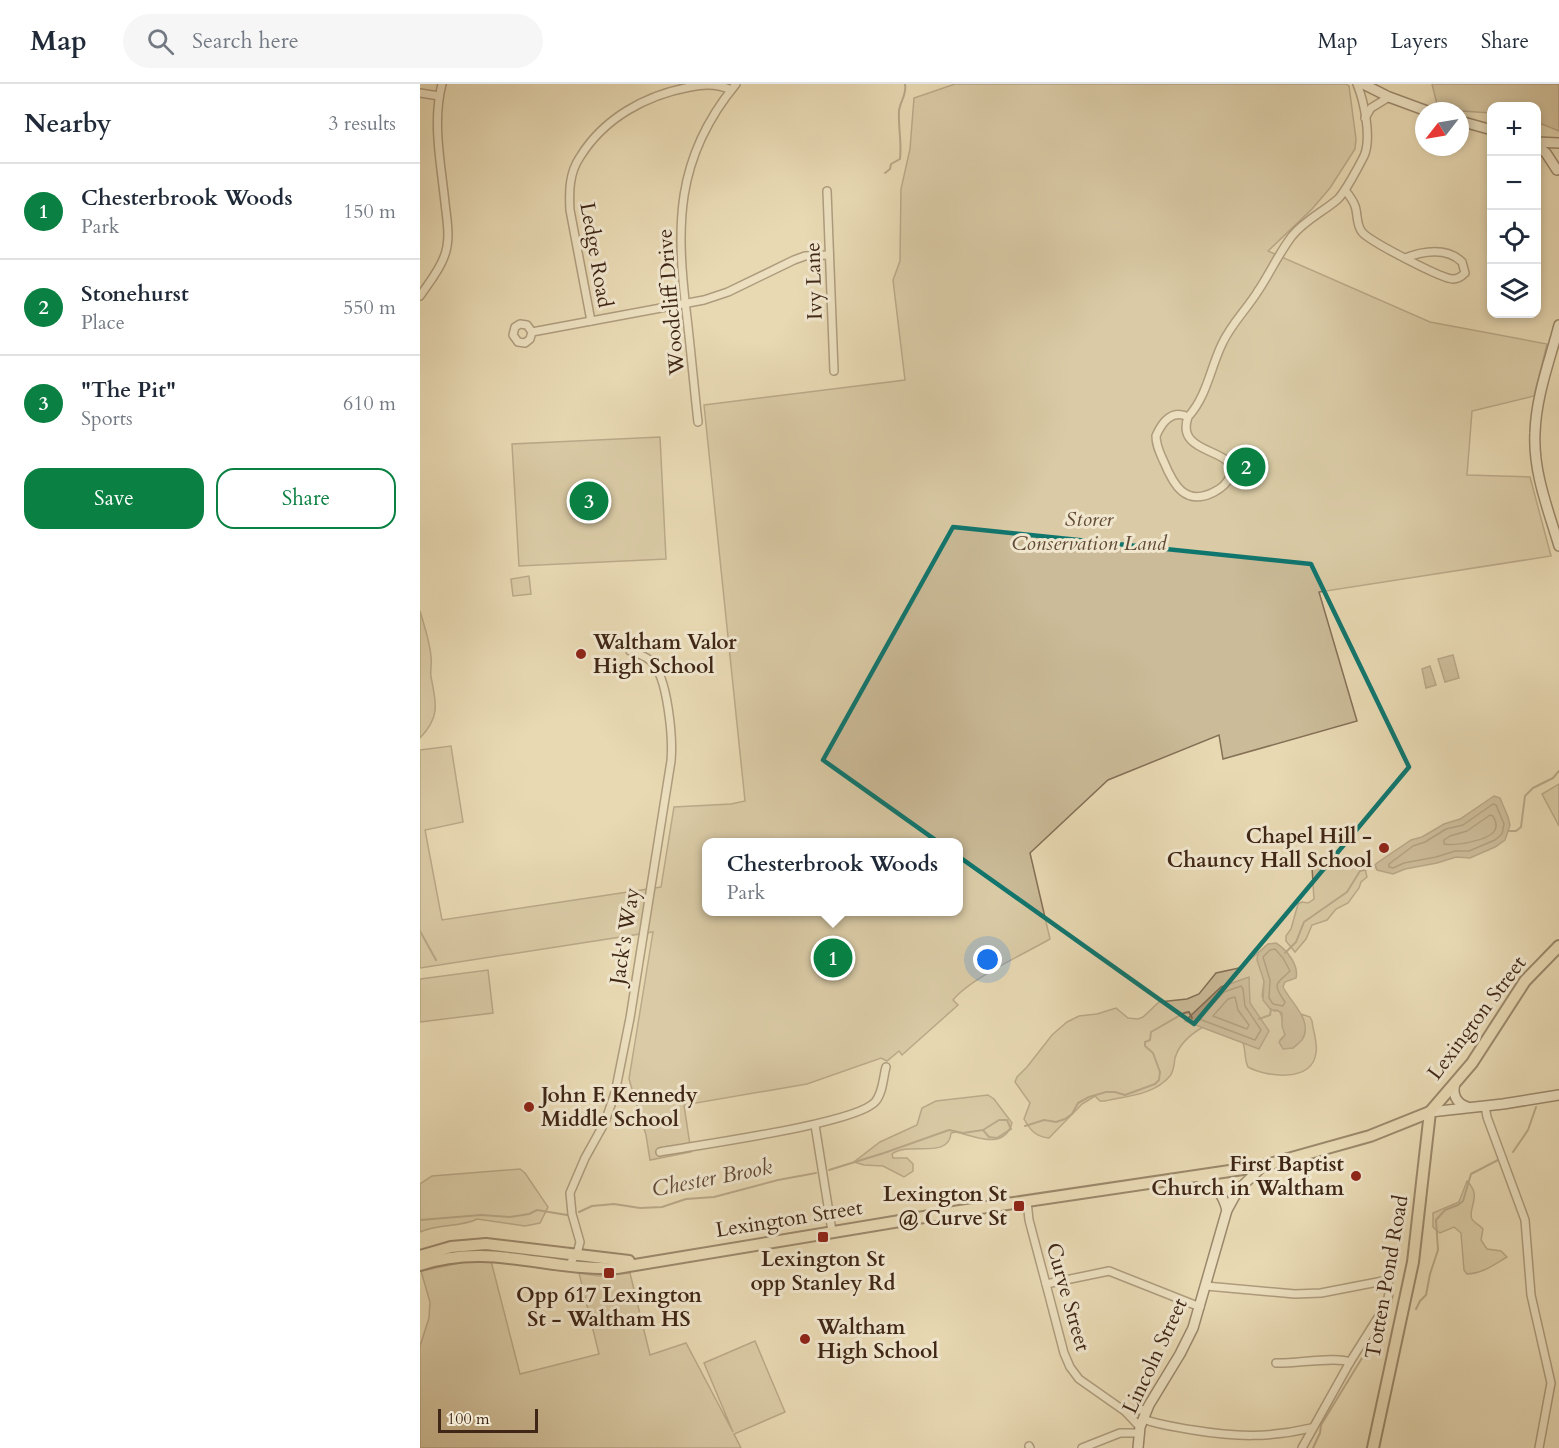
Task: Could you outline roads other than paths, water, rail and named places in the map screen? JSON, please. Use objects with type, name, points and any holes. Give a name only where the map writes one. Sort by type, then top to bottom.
[{"type":"main road","points":[[1363,84],[1415,107]]},
{"type":"main road","points":[[1469,124],[1487,129]]},
{"type":"main road","points":[[1541,143],[1559,143]]},
{"type":"main road","points":[[1541,148],[1550,157],[1558,172]]},
{"type":"main road","points":[[1558,172],[1559,154]]},
{"type":"main road","points":[[1559,325],[1556,351],[1538,403],[1534,440],[1538,474],[1559,546]]},
{"type":"main road","name":"Lexington Street","points":[[420,1265],[446,1258],[479,1255],[513,1257],[569,1266],[617,1268],[832,1231],[1263,1166],[1370,1136],[1430,1112],[1475,1058],[1518,989],[1559,946]]},
{"type":"main road","points":[[1455,1083],[1456,1099],[1462,1105],[1470,1108]]},
{"type":"main road","points":[[1430,1112],[1559,1095]]},
{"type":"main road","name":"Totten Pond Road","points":[[1373,1448],[1413,1267],[1421,1202],[1424,1150],[1430,1112]]},
{"type":"main road","name":"Lincoln Street","points":[[1138,1448],[1141,1426],[1147,1408],[1186,1342],[1200,1306],[1227,1210],[1238,1191],[1263,1166]]},
{"type":"main road","points":[[1197,1176],[1215,1185],[1227,1210]]},
{"type":"main road","name":"Lexington Street","points":[[420,1256],[451,1247],[486,1244],[591,1258],[650,1261]]},
{"type":"street","points":[[420,296],[444,259],[447,246],[447,214],[438,138],[439,96],[442,84]]},
{"type":"street","points":[[1188,417],[1175,414],[1169,417],[1159,429],[1156,442],[1174,485],[1179,490],[1198,496],[1209,495],[1229,479],[1231,472],[1229,465],[1218,454],[1193,443],[1186,430],[1188,417],[1203,395],[1228,332],[1258,291],[1279,256],[1306,222],[1338,199],[1345,190],[1367,146],[1365,118],[1357,84]]},
{"type":"street","name":"Ledge Road","points":[[591,321],[570,210],[569,192],[572,175],[579,158],[603,129],[647,99],[701,85],[733,87]]},
{"type":"street","name":"Woodcliff Drive","points":[[698,422],[685,304],[680,242],[681,212],[692,161],[707,127],[733,87]]},
{"type":"street","points":[[420,93],[439,96]]},
{"type":"street","points":[[1365,118],[1371,108],[1389,97]]},
{"type":"street","points":[[1345,190],[1355,205],[1358,224],[1369,239],[1405,258],[1450,279],[1456,279],[1465,273],[1462,262],[1450,253],[1422,253],[1405,258]]},
{"type":"street","name":"Ivy Lane","points":[[827,191],[834,371]]},
{"type":"street","points":[[532,332],[685,304],[728,292],[805,256],[829,255]]},
{"type":"street","name":"Jack's Way","points":[[591,1258],[578,1233],[572,1214],[570,1193],[585,1158],[605,1122],[615,1093],[672,756],[668,712],[661,676],[650,660],[630,651]]},
{"type":"street","points":[[660,1152],[814,1125],[871,1106],[880,1095],[886,1067]]},
{"type":"street","points":[[1485,1106],[1488,1122],[1524,1220],[1529,1253],[1531,1295],[1555,1384],[1539,1448]]},
{"type":"street","points":[[814,1125],[832,1231]]},
{"type":"street","name":"Curve Street","points":[[1027,1201],[1029,1220],[1064,1353],[1070,1367],[1088,1386],[1126,1412],[1141,1426]]},
{"type":"street","name":"Jack's Way","points":[[569,1266],[579,1242],[578,1233]]},
{"type":"street","points":[[1046,1284],[1109,1271],[1200,1306]]},
{"type":"street","points":[[1206,1286],[1295,1294],[1321,1293],[1388,1280],[1387,1302],[1311,1428],[1302,1448]]},
{"type":"street","points":[[1276,1363],[1294,1364],[1337,1359],[1350,1362]]},
{"type":"street","points":[[1126,1412],[1147,1408]]},
{"type":"street","points":[[1082,1448],[1141,1426],[1165,1425],[1228,1436],[1262,1436],[1311,1428]]},
{"type":"water","points":[[1453,655],[1459,678],[1445,682],[1438,659]]},
{"type":"water","points":[[1430,666],[1436,685],[1426,688],[1422,669]]},
{"type":"water","points":[[1494,796],[1500,798],[1510,825],[1505,840],[1495,847],[1470,858],[1456,857],[1393,874],[1377,870],[1375,865],[1377,863],[1411,840],[1460,819]]},
{"type":"water","points":[[1276,943],[1288,954],[1296,968],[1296,978],[1285,982],[1283,987],[1300,1012],[1305,1026],[1302,1040],[1293,1048],[1283,1049],[1279,1042],[1285,1035],[1282,1013],[1271,1010],[1263,1000],[1264,981],[1257,960],[1258,953],[1268,944]]},
{"type":"water","points":[[1249,977],[1250,1003],[1269,1031],[1259,1049],[1185,1021],[1221,987]]},
{"type":"waterway","points":[[885,173],[890,169],[891,164],[900,159],[899,111],[905,84]]},
{"type":"waterway","name":"Chester Brook","points":[[1508,831],[1516,831],[1521,827],[1525,796],[1533,788],[1553,778],[1559,771]]},
{"type":"waterway","name":"Chester Brook","points":[[1285,953],[1296,942],[1304,922],[1347,892],[1360,871],[1376,867]]},
{"type":"waterway","points":[[420,931],[436,960]]},
{"type":"waterway","name":"Chester Brook","points":[[1259,1019],[1270,1015],[1271,1009]]},
{"type":"waterway","name":"Chester Brook","points":[[1025,1126],[1044,1120],[1056,1122],[1065,1119],[1072,1114],[1078,1103],[1089,1097],[1106,1092],[1125,1095],[1155,1084],[1159,1080],[1160,1072],[1153,1053],[1145,1046],[1145,1042],[1150,1040],[1151,1032],[1184,1013],[1189,1012],[1192,1018]]},
{"type":"waterway","points":[[1513,1152],[1528,1130],[1536,1107]]},
{"type":"waterway","name":"Chester Brook","points":[[829,1170],[949,1130],[963,1133],[983,1130],[999,1120],[1007,1120],[1011,1129],[997,1138],[989,1137],[983,1130]]},
{"type":"waterway","points":[[1416,1309],[1426,1295],[1438,1250],[1436,1220],[1445,1210],[1463,1201],[1471,1174],[1498,1160]]},
{"type":"waterway","name":"Chester Brook","points":[[579,1212],[592,1206],[614,1204],[640,1208],[662,1207],[686,1199],[714,1197],[778,1180],[816,1173]]},
{"type":"waterway","name":"Chester Brook","points":[[420,1220],[481,1215],[510,1217],[529,1214],[537,1210],[567,1215]]},
{"type":"waterway","points":[[1313,1448],[1321,1425],[1381,1327],[1387,1321]]},
{"type":"place","name":"Stonehurst","points":[[1246,467]]},
{"type":"place","name":"\"The Pit\"","points":[[589,501]]},
{"type":"place","name":"Waltham Valor High School","points":[[581,654]]},
{"type":"place","name":"Chapel Hill - Chauncy Hall School","points":[[1384,848]]},
{"type":"place","name":"Chesterbrook Woods","points":[[833,958]]},
{"type":"place","name":"John F. Kennedy Middle School","points":[[529,1107]]},
{"type":"place","name":"First Baptist Church in Waltham","points":[[1356,1176]]},
{"type":"place","name":"Lexington St @ Curve St","points":[[1019,1206]]},
{"type":"place","name":"Lexington St opp Stanley Rd","points":[[823,1237]]},
{"type":"place","name":"Opp 617 Lexington St - Waltham HS","points":[[609,1273]]},
{"type":"place","name":"Waltham High School","points":[[805,1339]]},
{"type":"park label","name":"Storer Conservation Land","points":[[1089,531]]}]
